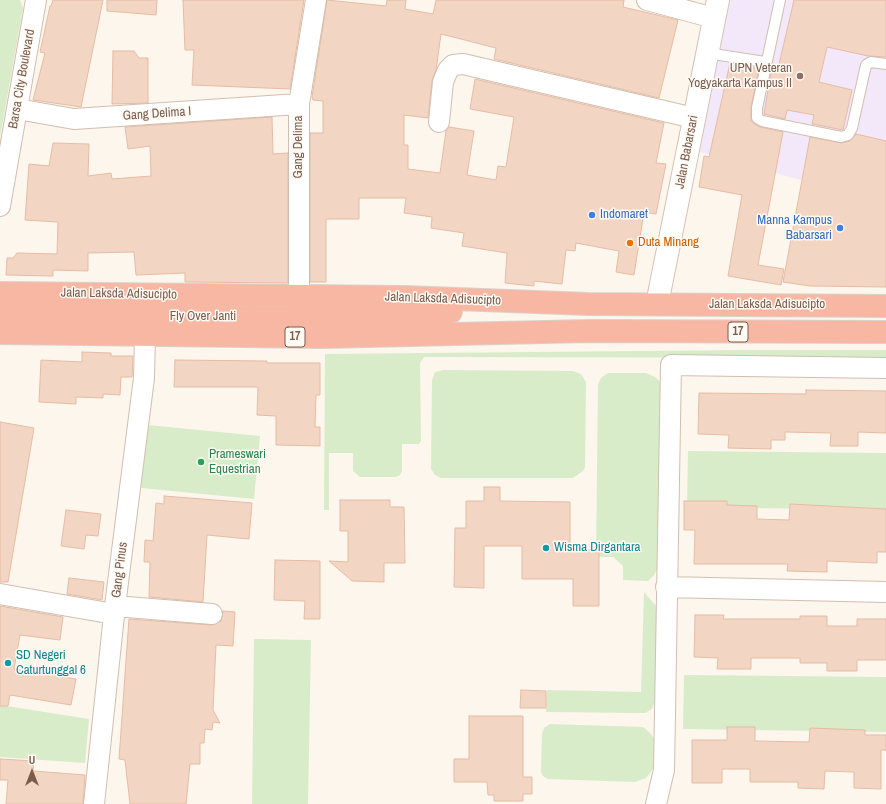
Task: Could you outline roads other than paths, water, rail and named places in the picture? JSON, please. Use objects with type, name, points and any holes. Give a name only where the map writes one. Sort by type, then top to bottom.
[{"type":"highway","name":"Jalan Laksda Adisucipto","points":[[0,293],[404,297],[588,304],[886,306]]},
{"type":"highway","name":"Fly Over Janti","points":[[0,315],[284,318],[406,314],[588,304]]},
{"type":"highway","name":"Jalan Laksda Adisucipto","points":[[0,333],[322,337],[589,331],[886,332]]},
{"type":"street","name":"Barsa City Boulevard","points":[[0,206],[36,0]]},
{"type":"street","name":"Gang Delima","points":[[299,296],[299,104],[316,0]]},
{"type":"street","points":[[646,0],[716,9]]},
{"type":"street","name":"Jalan Babarsari","points":[[657,304],[716,9]]},
{"type":"street","points":[[439,122],[443,82],[448,70],[453,65],[463,64],[694,118]]},
{"type":"street","name":"Gang Delima I","points":[[16,109],[74,120],[299,104]]},
{"type":"street","name":"Gang Pinus","points":[[94,804],[115,610],[144,378],[145,336]]},
{"type":"street","points":[[656,804],[664,770],[671,365],[886,368]]},
{"type":"street","points":[[666,587],[886,592]]},
{"type":"street","points":[[0,594],[115,610],[212,614]]},
{"type":"lane","points":[[780,0],[757,108],[757,118],[762,121],[841,136],[848,135],[852,128],[866,65],[871,62],[886,64]]},
{"type":"lane","points":[[707,53],[766,62]]},
{"type":"place","name":"UPN Veteran Yogyakarta Kampus II","points":[[800,76]]},
{"type":"place","name":"Indomaret","points":[[592,215]]},
{"type":"place","name":"Manna Kampus Babarsari","points":[[840,228]]},
{"type":"place","name":"Duta Minang","points":[[630,243]]},
{"type":"place","name":"Prameswari Equestrian","points":[[201,462]]},
{"type":"place","name":"Wisma Dirgantara","points":[[546,548]]},
{"type":"place","name":"SD Negeri Caturtunggal 6","points":[[8,663]]}]
